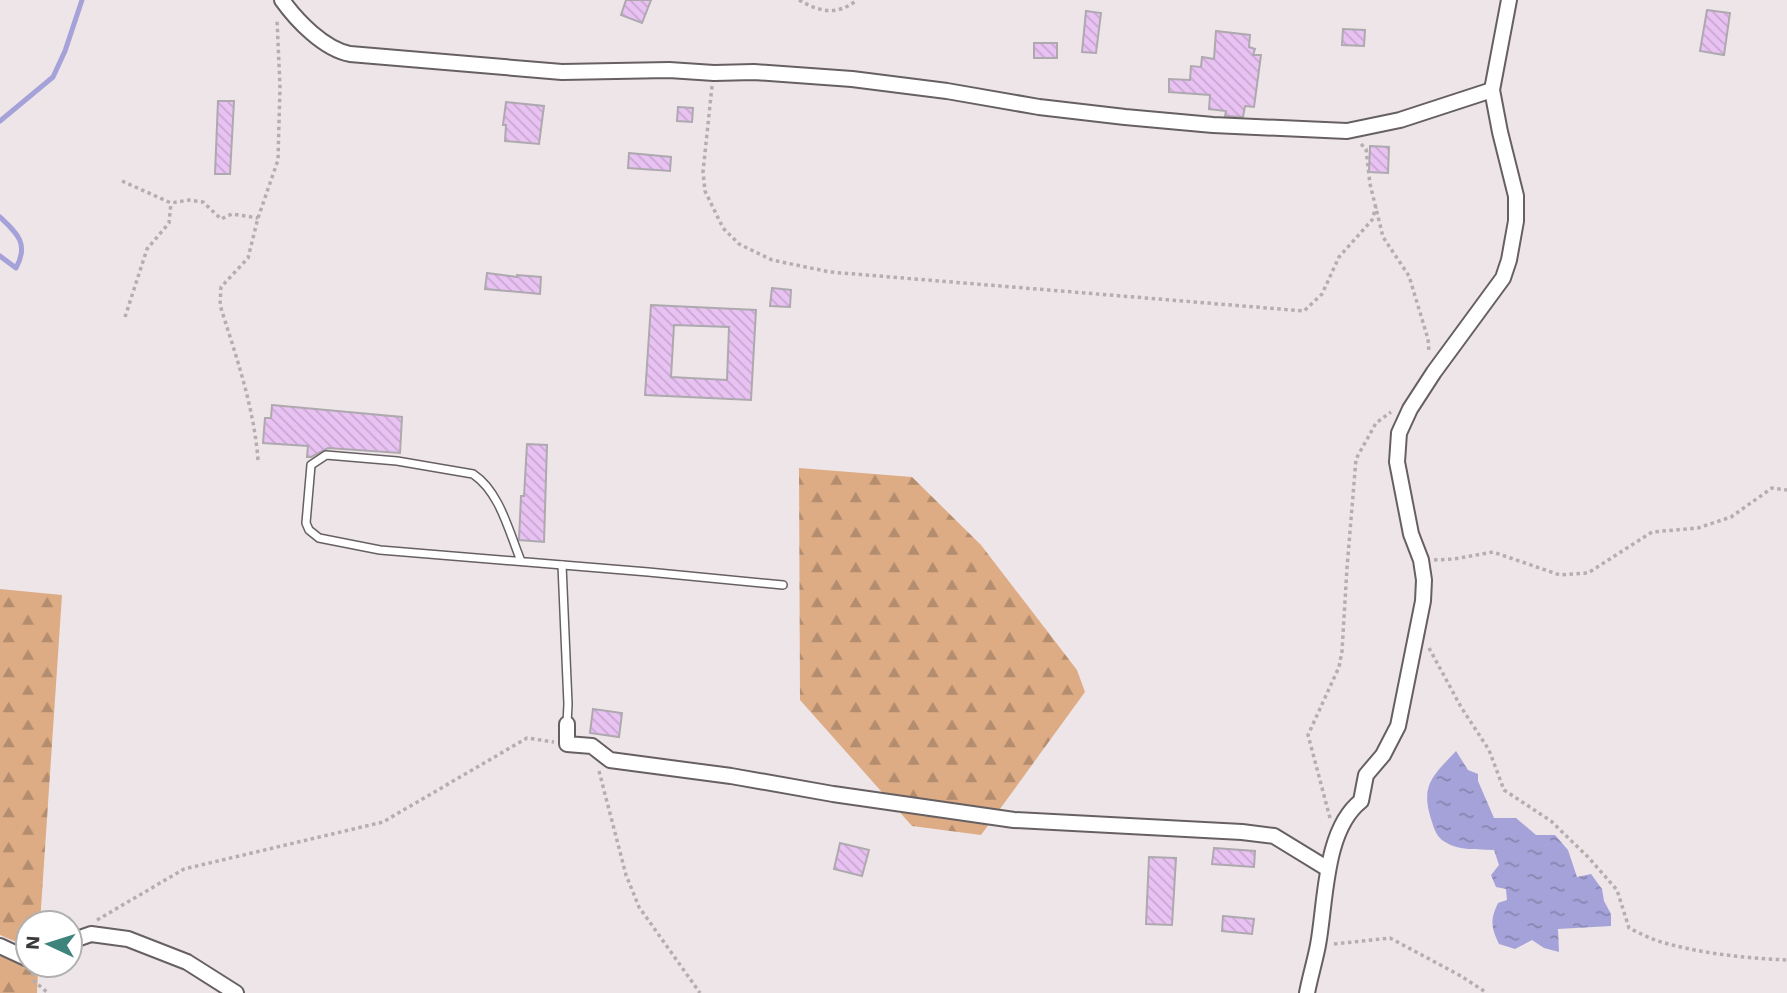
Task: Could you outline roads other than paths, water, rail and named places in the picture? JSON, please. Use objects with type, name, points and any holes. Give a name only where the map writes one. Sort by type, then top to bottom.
[{"type":"street","points":[[1307,993],[1318,945],[1328,869],[1335,843],[1350,810],[1361,802],[1366,775],[1383,755],[1398,726],[1423,601],[1421,560],[1411,534],[1397,462],[1399,433],[1410,409],[1434,372],[1503,278],[1509,260],[1516,221],[1516,196],[1492,90],[1508,0]]},
{"type":"street","points":[[280,5],[329,48],[350,54],[562,72],[754,72],[852,79],[947,91],[1038,107],[1213,125],[1347,131],[1400,120],[1492,90]]},
{"type":"street","points":[[567,724],[566,744],[592,746],[610,760],[1014,820],[1274,836],[1328,869]]},
{"type":"street","points":[[84,936],[128,939],[187,962],[236,993]]},
{"type":"lane","points":[[521,561],[501,510],[483,481],[473,474],[397,461],[326,455],[311,465],[306,523],[309,530],[319,538],[380,550],[783,586]]},
{"type":"lane","points":[[562,565],[567,724]]},
{"type":"water","points":[[1456,751],[1468,770],[1478,774],[1478,781],[1494,818],[1516,818],[1536,835],[1555,835],[1568,850],[1577,877],[1591,874],[1602,889],[1604,901],[1611,914],[1611,926],[1558,929],[1559,952],[1544,948],[1532,940],[1515,949],[1499,944],[1493,928],[1493,919],[1498,903],[1507,900],[1506,889],[1496,887],[1491,875],[1499,865],[1494,850],[1462,848],[1445,842],[1436,832],[1428,807],[1428,788],[1431,781]]},
{"type":"waterway","points":[[0,121],[53,77],[82,0]]},
{"type":"waterway","points":[[0,217],[20,240],[22,252],[16,268],[0,256]]}]
